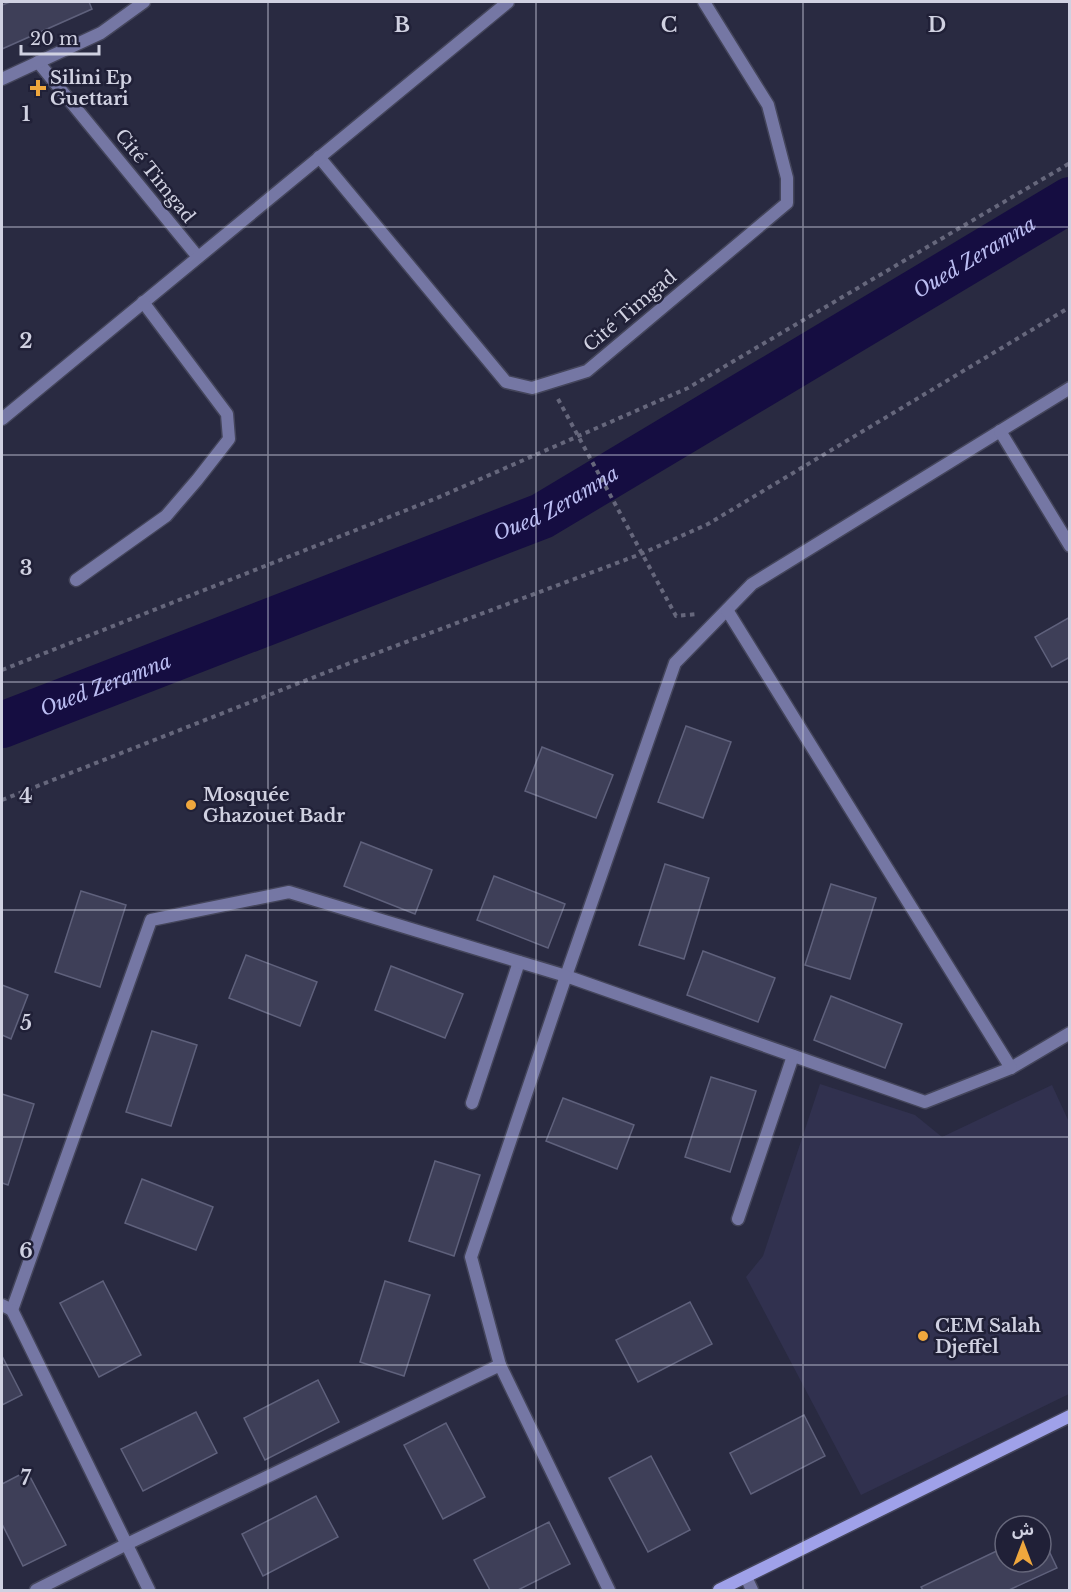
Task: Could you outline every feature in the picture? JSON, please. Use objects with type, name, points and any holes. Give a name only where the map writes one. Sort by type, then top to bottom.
[{"type":"street","points":[[2,79],[101,33],[144,2]]},
{"type":"street","points":[[2,419],[508,2]]},
{"type":"street","name":"Cité Timgad","points":[[319,157],[506,382],[532,388],[587,371],[787,203],[787,178],[768,105],[704,2]]},
{"type":"street","name":"Cité Timgad","points":[[38,62],[198,257]]},
{"type":"street","points":[[76,580],[166,516],[229,439],[227,414],[143,302]]},
{"type":"street","points":[[609,1590],[500,1365],[471,1257],[675,663],[752,584],[1070,388]]},
{"type":"street","points":[[1000,431],[1070,546]]},
{"type":"street","points":[[727,610],[1011,1068]]},
{"type":"street","points":[[149,1590],[7,1308],[151,920],[289,892],[566,976],[924,1102],[1011,1068],[1070,1033]]},
{"type":"street","points":[[472,1103],[519,962]]},
{"type":"street","points":[[738,1219],[793,1056]]},
{"type":"street","points":[[36,1590],[500,1365]]},
{"type":"street","points":[[719,1590],[1070,1416]]},
{"type":"street","points":[[746,1577],[752,1590]]},
{"type":"path","points":[[2,670],[437,498],[688,388],[1070,163]]},
{"type":"path","points":[[2,800],[641,554],[708,524],[1070,306]]},
{"type":"path","points":[[548,383],[579,435],[676,616],[727,610]]},
{"type":"shaded area","name":"CEM Salah Djeffel","points":[[820,1084],[915,1115],[942,1137],[1052,1085],[1069,1122],[1069,1394],[861,1495],[746,1277],[763,1256]]},
{"type":"building","points":[[10,2],[89,2],[92,9],[2,49],[2,5]]},
{"type":"building","points":[[1070,617],[1070,657],[1052,667],[1035,637]]},
{"type":"building","points":[[686,726],[731,742],[703,818],[658,802]]},
{"type":"building","points":[[542,747],[613,775],[596,818],[525,791]]},
{"type":"building","points":[[361,842],[432,870],[415,914],[344,886]]},
{"type":"building","points":[[665,864],[709,878],[684,959],[639,945]]},
{"type":"building","points":[[494,876],[565,904],[548,948],[477,920]]},
{"type":"building","points":[[831,884],[876,898],[850,979],[805,965]]},
{"type":"building","points":[[81,891],[126,905],[100,987],[55,972]]},
{"type":"building","points":[[703,951],[775,978],[758,1022],[687,995]]},
{"type":"building","points":[[246,955],[317,982],[300,1026],[229,998]]},
{"type":"building","points":[[391,966],[463,994],[445,1038],[375,1010]]},
{"type":"building","points":[[2,985],[28,995],[11,1039],[2,1035]]},
{"type":"building","points":[[831,996],[902,1024],[885,1068],[814,1040]]},
{"type":"building","points":[[152,1031],[197,1045],[171,1126],[126,1112]]},
{"type":"building","points":[[711,1077],[756,1091],[730,1172],[685,1157]]},
{"type":"building","points":[[2,1094],[34,1104],[8,1185],[2,1183]]},
{"type":"building","points":[[563,1098],[634,1125],[617,1169],[546,1141]]},
{"type":"building","points":[[435,1161],[480,1175],[454,1256],[409,1241]]},
{"type":"building","points":[[142,1179],[213,1207],[196,1250],[125,1223]]},
{"type":"building","points":[[103,1281],[141,1355],[99,1377],[60,1303]]},
{"type":"building","points":[[385,1281],[430,1295],[404,1376],[360,1362]]},
{"type":"building","points":[[690,1302],[712,1344],[638,1382],[616,1340]]},
{"type":"building","points":[[2,1356],[22,1395],[2,1405]]},
{"type":"building","points":[[318,1380],[339,1422],[265,1460],[244,1418]]},
{"type":"building","points":[[196,1412],[217,1453],[143,1491],[121,1449]]},
{"type":"building","points":[[804,1415],[825,1456],[751,1494],[730,1453]]},
{"type":"building","points":[[446,1423],[485,1497],[443,1519],[404,1445]]},
{"type":"building","points":[[651,1456],[690,1530],[648,1552],[609,1478]]},
{"type":"building","points":[[27,1471],[66,1545],[23,1566],[2,1524],[2,1484]]},
{"type":"building","points":[[316,1496],[338,1537],[263,1576],[242,1534]]},
{"type":"building","points":[[549,1522],[570,1564],[518,1590],[490,1590],[474,1560]]},
{"type":"building","points":[[993,1553],[993,1574],[1044,1574],[1009,1590],[923,1590],[921,1587]]},
{"type":"waterway","name":"Oued Zeramna","points":[[2,725],[542,516],[1070,200]]},
{"type":"place","name":"Silini Ep Guettari","points":[[38,88]]},
{"type":"place","name":"Mosquée Ghazouet Badr","points":[[191,805]]},
{"type":"place","name":"CEM Salah Djeffel","points":[[923,1336]]}]
